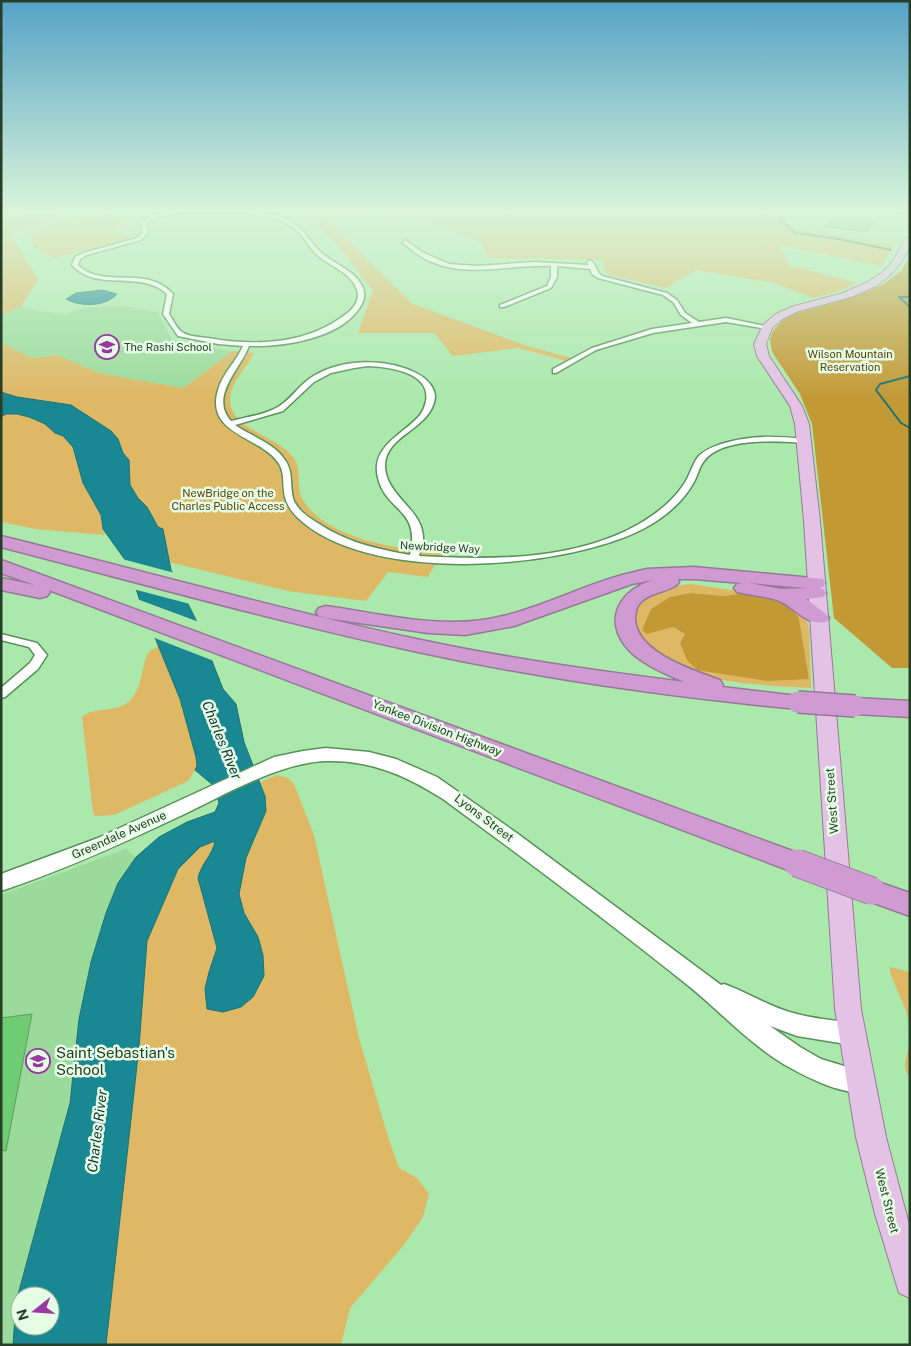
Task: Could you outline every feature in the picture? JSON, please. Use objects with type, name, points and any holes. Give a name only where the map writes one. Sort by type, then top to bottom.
[{"type":"highway","points":[[1,541],[346,630],[485,659],[616,680],[738,696],[910,709]]},
{"type":"highway","name":"Yankee Division Highway","points":[[1,566],[910,905]]},
{"type":"highway","points":[[227,599],[428,627],[465,629],[507,622],[626,580],[647,575],[694,573],[816,588]]},
{"type":"highway","points":[[738,696],[670,668],[642,651],[627,631],[625,616],[628,606],[637,595],[646,589],[663,583],[684,580],[706,582],[781,595],[798,603],[819,618]]},
{"type":"highway","points":[[1,584],[109,605]]},
{"type":"highway","points":[[781,595],[816,588]]},
{"type":"main road","points":[[771,322],[795,309],[847,295],[872,284],[888,272]]},
{"type":"main road","name":"West Street","points":[[771,322],[760,344],[763,356],[796,406],[802,424],[819,618],[843,956],[852,1034],[884,1188],[910,1282]]},
{"type":"main road","name":"Lyons Street","points":[[235,782],[266,767],[305,757],[351,755],[381,760],[418,774],[450,794],[700,981],[773,1043],[799,1062],[833,1077],[861,1082]]},
{"type":"main road","name":"Greendale Avenue","points":[[1,883],[90,849],[235,782]]},
{"type":"main road","name":"Lyons Street","points":[[700,981],[785,1021],[810,1028],[852,1034]]},
{"type":"street","points":[[84,272],[88,274],[142,280],[164,287],[171,296],[166,310],[167,316],[180,334],[219,343],[247,344],[284,341],[318,333],[348,317],[360,302],[361,292],[355,281],[343,272]]},
{"type":"street","points":[[502,306],[549,287],[554,277],[554,272]]},
{"type":"street","points":[[594,272],[603,278],[666,294],[675,301],[683,314],[697,324]]},
{"type":"street","points":[[730,320],[771,322]]},
{"type":"street","points":[[556,371],[584,354],[622,339],[652,331],[730,320],[771,322]]},
{"type":"street","points":[[247,344],[238,364],[223,386],[220,396],[220,410],[229,424],[265,415],[281,408],[296,399],[314,379],[341,369],[381,365],[402,369],[418,376],[430,390],[431,397],[428,407],[418,420],[388,447],[381,465],[383,478],[390,492],[416,524],[419,537],[414,558]]},
{"type":"street","name":"Newbridge Way","points":[[229,424],[245,436],[271,450],[281,459],[286,468],[286,491],[289,499],[298,512],[311,525],[335,538],[361,548],[414,558],[460,561],[516,559],[565,553],[608,541],[636,529],[668,508],[685,489],[702,457],[715,449],[731,444],[804,444]]},
{"type":"street","points":[[1,637],[33,645],[40,655],[34,666],[1,694]]},
{"type":"shaded area","name":"The Rashi School","points":[[21,307],[64,315],[85,307],[130,307],[158,312],[173,342],[233,351],[183,388],[99,373],[57,355],[33,358],[1,343],[1,315]]},
{"type":"shaded area","name":"Saint Sebastian's School","points":[[126,849],[136,857],[118,883],[106,913],[91,962],[79,1019],[70,1103],[20,1286],[10,1286],[10,1336],[14,1336],[13,1345],[1,1345],[1,895]]},
{"type":"green space","points":[[1,272],[34,272],[38,279],[21,307],[1,315]]},
{"type":"green space","points":[[358,272],[380,272],[413,304],[524,345],[571,358],[566,361],[518,348],[453,356],[434,333],[358,333],[373,291]]},
{"type":"green space","points":[[605,272],[693,272],[665,288],[609,275]]},
{"type":"green space","points":[[707,272],[815,272],[857,283],[836,292],[813,298],[774,283]]},
{"type":"green space","name":"Wilson Mountain Reservation","points":[[900,272],[910,272],[910,668],[892,668],[834,618],[812,424],[800,394],[772,352],[770,339],[773,331],[783,320],[797,313],[853,297],[882,285]]},
{"type":"green space","name":"NewBridge on the Charles Public Access","points":[[1,343],[33,358],[57,355],[99,373],[183,388],[233,351],[254,353],[232,389],[230,402],[234,413],[241,422],[285,449],[293,457],[298,467],[299,490],[303,500],[314,514],[329,525],[347,534],[366,540],[406,549],[442,552],[428,577],[388,572],[366,601],[288,591],[169,562],[161,529],[130,485],[129,460],[123,453],[118,439],[71,405],[17,397],[1,392]]},
{"type":"green space","points":[[6,414],[24,414],[45,424],[67,438],[73,447],[83,483],[101,515],[102,529],[105,535],[36,529],[1,522],[1,417]]},
{"type":"green space","points":[[691,584],[771,596],[805,615],[809,629],[811,688],[759,685],[707,677],[674,665],[639,641],[632,614],[637,606],[657,591]],"holes":[[[691,593],[724,596],[745,593],[799,618],[809,679],[685,634],[673,627]]]},
{"type":"green space","points":[[691,593],[724,596],[745,593],[785,604],[799,618],[809,679],[767,681],[697,670],[687,660],[680,643],[685,634],[673,627],[647,634],[642,630],[651,609],[670,597]]},
{"type":"green space","points":[[158,646],[180,699],[197,767],[188,781],[114,815],[95,816],[82,717],[94,711],[116,708],[130,701],[141,680],[147,655]]},
{"type":"green space","points":[[276,775],[288,778],[294,784],[314,835],[359,1038],[399,1168],[417,1178],[429,1194],[423,1217],[403,1246],[350,1308],[341,1345],[106,1345],[139,1047],[147,941],[178,869],[200,847],[209,842],[216,841],[207,858],[202,895],[217,948],[205,989],[207,1009],[258,937],[244,913],[239,895],[246,858],[258,832],[265,796],[261,782]]},
{"type":"green space","points":[[890,967],[910,972],[910,1078],[905,1066],[909,1042],[908,1018]]},
{"type":"water","points":[[102,290],[117,294],[106,301],[93,304],[72,302],[66,299],[76,293]]},
{"type":"water","name":"Charles River","points":[[1,392],[17,397],[71,405],[111,431],[118,439],[123,453],[129,460],[130,485],[138,498],[147,507],[158,527],[163,529],[171,570],[196,620],[223,689],[236,704],[244,742],[265,796],[266,811],[246,858],[239,894],[244,913],[258,937],[263,955],[264,976],[253,997],[241,1007],[223,1012],[207,1009],[205,989],[217,948],[198,878],[215,841],[200,847],[178,869],[147,941],[139,1047],[106,1345],[13,1345],[14,1336],[60,1336],[60,1286],[20,1286],[70,1103],[79,1019],[91,962],[106,913],[118,883],[136,857],[159,837],[187,822],[215,812],[219,803],[214,786],[195,770],[197,766],[196,757],[180,699],[140,601],[128,564],[103,529],[101,515],[83,483],[73,447],[63,436],[55,433],[45,424],[29,417],[6,414],[1,417]]},
{"type":"pier","points":[[122,559],[175,573],[185,589],[190,604],[133,589]]},
{"type":"pier","points":[[137,599],[199,622],[214,661],[152,637]]},
{"type":"building","points":[[32,1014],[6,1151],[1,1150],[1,1018]]},
{"type":"waterway","points":[[910,297],[899,297],[910,307]]},
{"type":"waterway","points":[[910,376],[880,384],[876,390],[901,423],[910,428]]},
{"type":"place","name":"The Rashi School","points":[[107,347]]},
{"type":"place","name":"Saint Sebastian's School","points":[[38,1061]]}]
